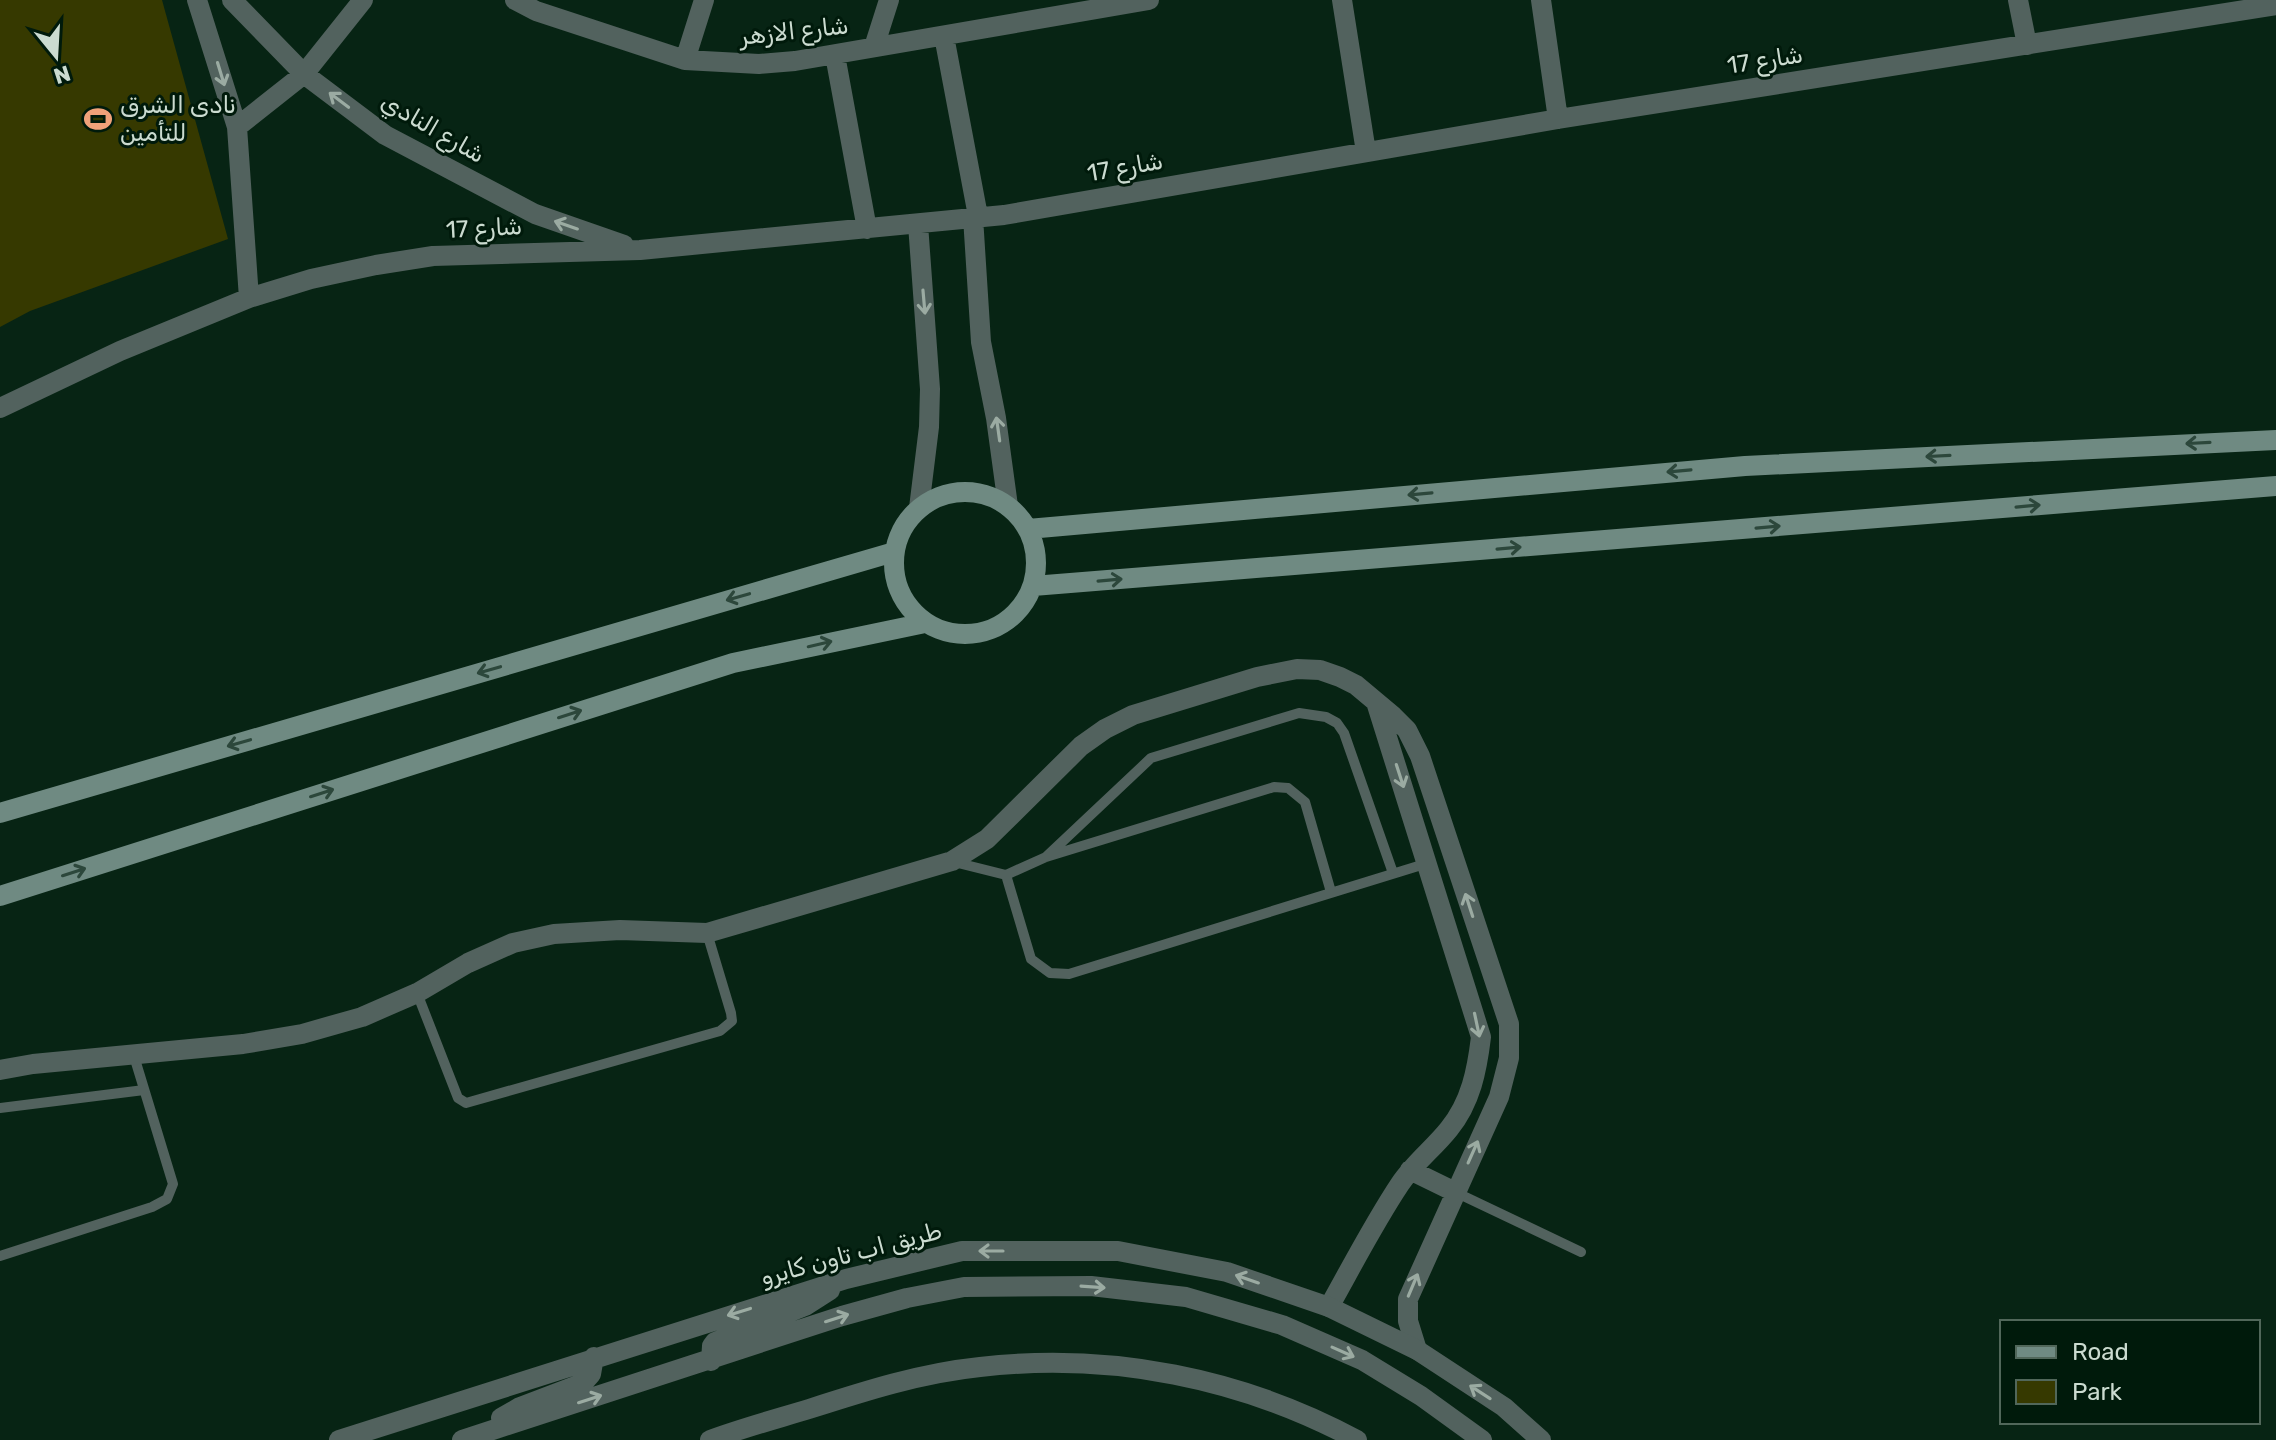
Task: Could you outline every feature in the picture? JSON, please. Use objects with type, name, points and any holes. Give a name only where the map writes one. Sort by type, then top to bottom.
[{"type":"main road","points":[[1028,529],[1745,466],[2276,440]]},
{"type":"main road","points":[[1033,586],[2276,486]]},
{"type":"main road","points":[[963,492],[994,498],[1008,506],[1028,529],[1036,557],[1033,586],[1027,599],[1007,620],[981,633],[952,634],[925,623],[910,609],[899,592],[894,572],[894,552],[902,528],[919,508],[932,499],[963,492]]},
{"type":"main road","points":[[0,813],[894,552]]},
{"type":"main road","points":[[0,896],[733,663],[925,623]]},
{"type":"street","points":[[197,0],[237,127],[248,248],[249,298]]},
{"type":"street","name":"شارع النادي","points":[[232,0],[304,74],[385,135],[535,214],[640,250]]},
{"type":"street","points":[[237,127],[304,74],[363,0]]},
{"type":"street","name":"شارع الازهر","points":[[515,0],[536,11],[685,60],[759,64],[835,55],[944,36],[1087,5],[1149,0]]},
{"type":"street","points":[[685,60],[704,0]]},
{"type":"street","points":[[874,47],[889,0]]},
{"type":"street","points":[[1342,0],[1366,152]]},
{"type":"street","points":[[1541,0],[1558,119]]},
{"type":"street","points":[[2018,0],[2027,45]]},
{"type":"street","name":"شارع 17","points":[[0,408],[120,351],[249,298],[311,279],[376,265],[433,256],[640,250],[1004,215],[1558,119],[2276,5]]},
{"type":"street","points":[[944,36],[976,217],[981,342],[996,418],[1008,506]]},
{"type":"street","points":[[835,55],[867,229]]},
{"type":"street","points":[[918,224],[930,389],[929,427],[919,508]]},
{"type":"street","points":[[0,1070],[33,1064],[243,1044],[302,1034],[362,1017],[417,993],[468,963],[513,943],[541,937],[620,930],[707,933],[952,861],[987,839],[1081,746],[1105,729],[1133,715],[1257,677],[1297,669],[1320,670],[1356,685],[1400,723],[1414,743],[1509,1024],[1509,1058],[1499,1097],[1408,1299],[1408,1321],[1417,1350],[1399,1383]]},
{"type":"street","points":[[1329,1307],[1391,1197],[1410,1170],[1450,1127],[1467,1100],[1481,1037],[1376,702]]},
{"type":"street","points":[[1428,863],[1453,854]]},
{"type":"street","points":[[1410,1170],[1455,1192]]},
{"type":"street","name":"طريق اب تاون كايرو","points":[[339,1440],[846,1279],[962,1251],[1118,1251],[1227,1272],[1329,1307],[1417,1350],[1504,1407],[1541,1440]]},
{"type":"street","points":[[711,1361],[715,1342],[809,1304],[846,1279]]},
{"type":"street","points":[[463,1440],[842,1316],[907,1298],[964,1287],[1091,1286],[1186,1297],[1282,1325],[1362,1360],[1482,1440]]},
{"type":"street","points":[[463,1440],[520,1407],[583,1383],[591,1374],[594,1357]]},
{"type":"street","points":[[710,1440],[926,1376],[980,1367],[1033,1363],[1087,1363],[1148,1369],[1209,1381],[1268,1399],[1324,1422],[1357,1440]]},
{"type":"lane","points":[[1046,857],[1151,758],[1299,713],[1326,717],[1337,723],[1344,733],[1393,873]]},
{"type":"lane","points":[[952,861],[1006,875],[1046,857],[1247,794],[1274,787],[1288,788],[1305,802],[1331,892]]},
{"type":"lane","points":[[1006,875],[1031,959],[1050,973],[1069,974],[1428,863]]},
{"type":"lane","points":[[417,993],[458,1098],[466,1103],[720,1031],[728,1026],[732,1021],[731,1013],[707,933]]},
{"type":"lane","points":[[0,1256],[152,1207],[167,1199],[173,1184],[134,1056]]},
{"type":"lane","points":[[0,1108],[144,1090]]},
{"type":"lane","points":[[1455,1192],[1581,1252]]},
{"type":"green space","name":"نادى الشرق للتأمين","points":[[0,0],[162,0],[228,239],[30,311],[0,327]]},
{"type":"place","name":"نادى الشرق للتأمين","points":[[98,119]]}]
